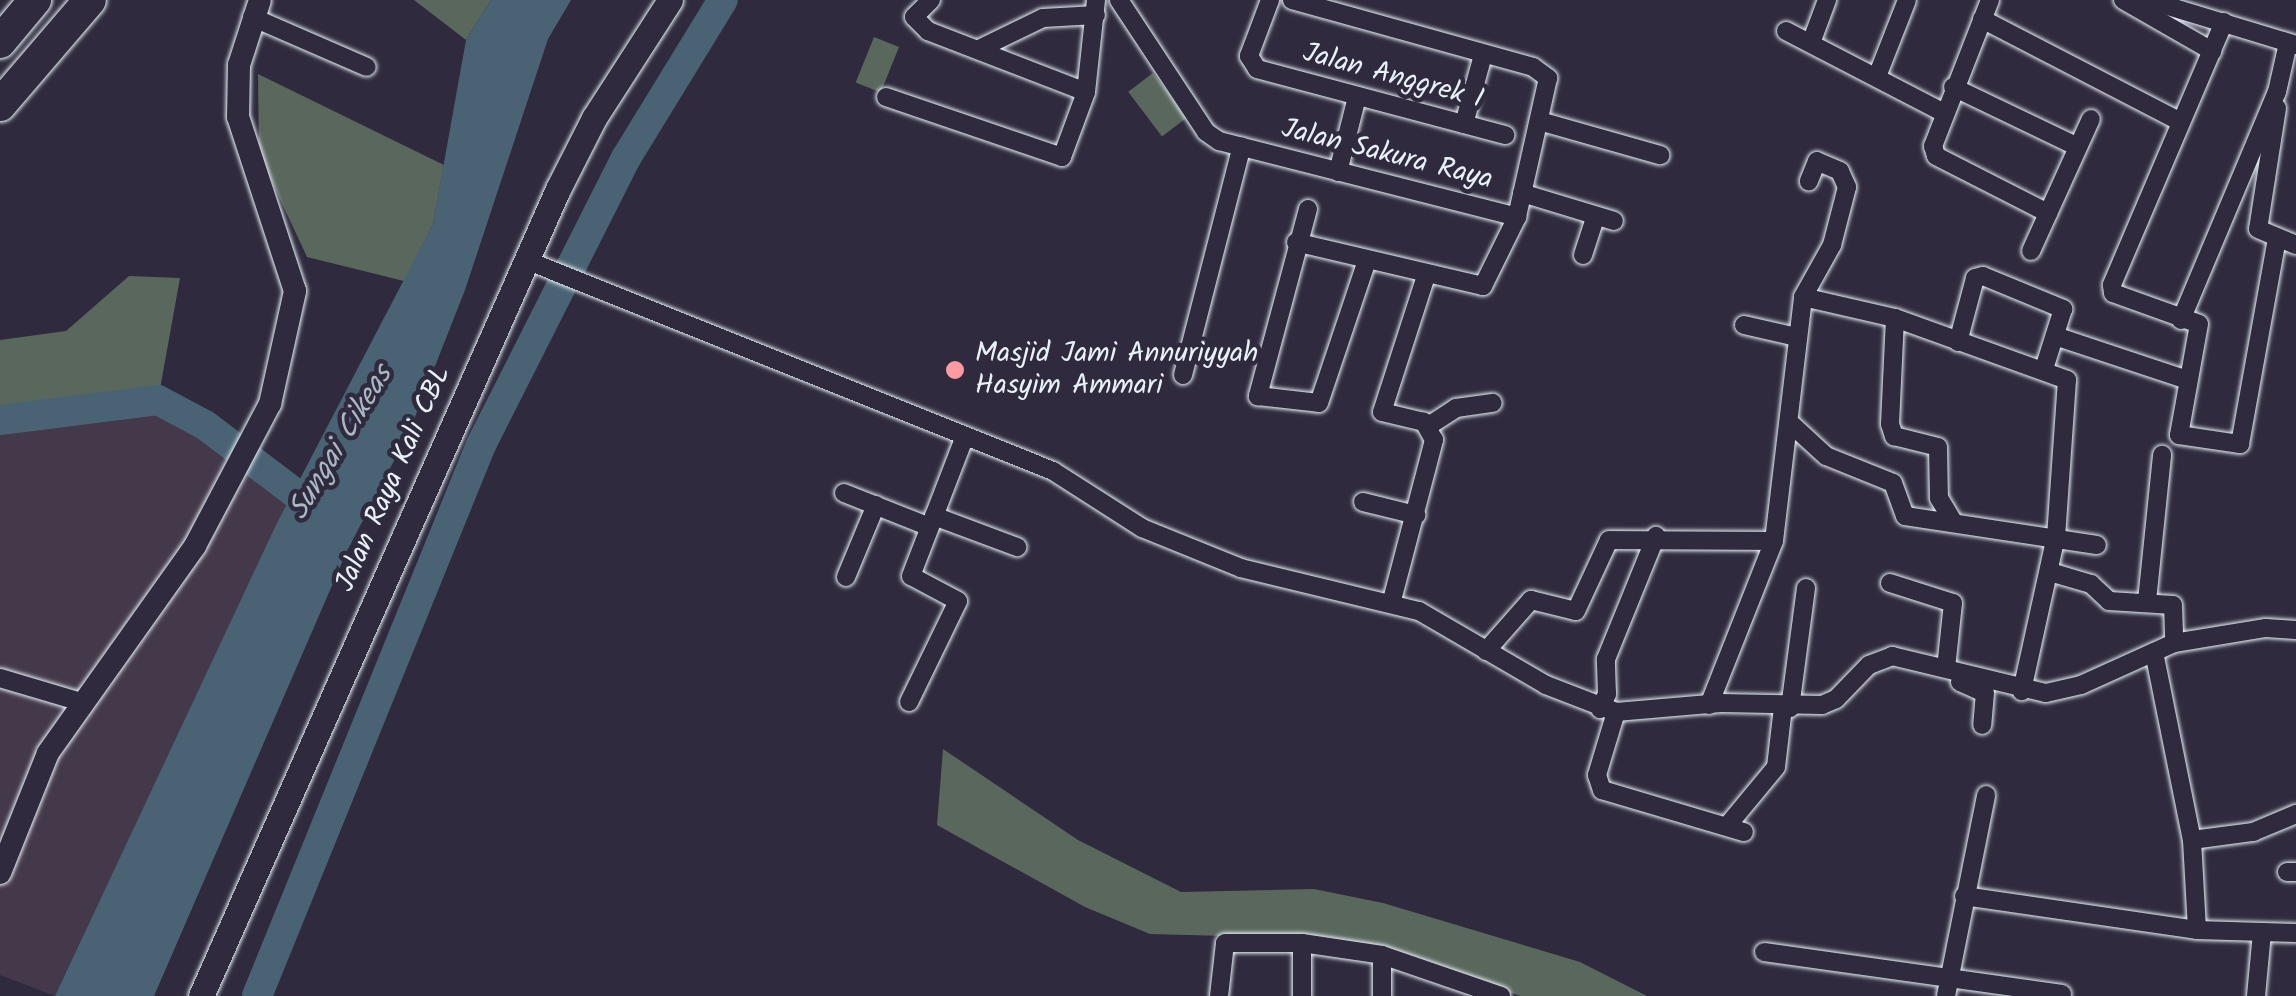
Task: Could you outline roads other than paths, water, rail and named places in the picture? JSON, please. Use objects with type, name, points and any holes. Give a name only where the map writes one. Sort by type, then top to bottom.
[{"type":"highway","points":[[0,42],[35,0]]},
{"type":"highway","points":[[0,104],[90,0]]},
{"type":"main road","name":"Jalan Raya Kali CBL","points":[[201,996],[526,260],[594,118],[670,0]]},
{"type":"street","points":[[931,0],[916,13],[916,23],[1086,92]]},
{"type":"street","name":"Jalan Sakura Raya","points":[[1119,0],[1206,132],[1242,146],[1517,217]]},
{"type":"street","name":"Jalan Anggrek I","points":[[1270,0],[1250,56],[1252,66],[1505,135]]},
{"type":"street","points":[[1292,0],[1542,70],[1548,96],[1517,217],[1483,286],[1426,276],[1296,242]]},
{"type":"street","points":[[1811,42],[1827,0]]},
{"type":"street","points":[[1878,74],[1906,0]]},
{"type":"street","points":[[1990,0],[1942,112],[1936,156],[2048,213]]},
{"type":"street","points":[[2123,0],[2212,51]]},
{"type":"street","points":[[2148,0],[2292,44],[2277,92],[2180,320]]},
{"type":"street","points":[[0,873],[16,820],[81,702],[227,495],[270,404],[295,291],[242,142],[239,65],[256,8],[367,67]]},
{"type":"street","points":[[886,97],[1057,159],[1066,153],[1086,92],[1096,8],[1043,18],[981,48]]},
{"type":"street","points":[[1982,20],[2182,122]]},
{"type":"street","points":[[2224,22],[2112,285],[2113,293],[2199,324],[2184,379],[2179,434],[2240,444],[2277,239]]},
{"type":"street","points":[[1786,32],[1878,74],[1942,112]]},
{"type":"street","points":[[1464,124],[1483,54]]},
{"type":"street","points":[[1953,87],[2076,146]]},
{"type":"street","points":[[2277,92],[2258,229],[2296,245]]},
{"type":"street","points":[[1338,172],[1356,97]]},
{"type":"street","points":[[2032,251],[2091,119]]},
{"type":"street","points":[[1542,122],[1660,154]]},
{"type":"street","points":[[1183,375],[1242,146]]},
{"type":"street","points":[[1709,705],[1774,541],[1803,297],[1832,245],[1847,187],[1840,171],[1817,161],[1809,182]]},
{"type":"street","points":[[1522,193],[1604,219],[1583,255]]},
{"type":"street","points":[[1308,209],[1256,386],[1263,398],[1319,403],[1366,260]]},
{"type":"street","points":[[526,260],[1053,471],[1142,528],[1240,568],[1391,604],[1436,620],[1486,651],[1608,710],[1709,705],[1787,708],[1836,699],[1868,665],[1892,656],[2022,691],[2082,685],[2174,643],[2266,628],[2296,630]]},
{"type":"street","points":[[1426,276],[1382,412],[1430,425],[1456,408],[1493,403]]},
{"type":"street","points":[[1958,342],[1973,283],[1983,276],[2063,309],[2058,337],[2044,369]]},
{"type":"street","points":[[1803,297],[1896,318],[2067,380],[2071,393],[2056,536],[2022,691]]},
{"type":"street","points":[[1896,318],[1890,424],[1894,436],[1938,447],[1939,498],[1954,523]]},
{"type":"street","points":[[1744,325],[1797,337]]},
{"type":"street","points":[[2058,337],[2184,379]]},
{"type":"street","points":[[1790,424],[1826,456],[1894,483],[1905,516],[2097,545]]},
{"type":"street","points":[[1391,604],[1434,440],[1430,425]]},
{"type":"street","points":[[909,702],[958,600],[910,576],[966,436]]},
{"type":"street","points":[[2148,602],[2162,456]]},
{"type":"street","points":[[844,493],[1017,547]]},
{"type":"street","points":[[1363,502],[1416,515]]},
{"type":"street","points":[[846,577],[876,506]]},
{"type":"street","points":[[1486,651],[1504,638],[1530,600],[1576,612],[1609,540],[1656,536],[1774,541]]},
{"type":"street","points":[[1656,536],[1606,659],[1608,710],[1597,775],[1602,790],[1736,828],[1776,767],[1806,588]]},
{"type":"street","points":[[2050,572],[2091,584],[2102,598],[2176,609],[2174,643]]},
{"type":"street","points":[[1890,583],[1953,603],[1953,670],[1961,684],[1985,693],[1982,725]]},
{"type":"street","points":[[2154,652],[2192,840],[2198,930]]},
{"type":"street","points":[[0,678],[81,702]]},
{"type":"street","points":[[1946,996],[1986,795]]},
{"type":"street","points":[[2192,840],[2252,832],[2296,814]]},
{"type":"street","points":[[1964,896],[2198,930],[2296,934]]},
{"type":"street","points":[[2260,995],[2262,932]]},
{"type":"street","points":[[1219,996],[1225,943],[1302,944],[1382,954],[1457,988],[1501,996]]},
{"type":"street","points":[[1302,944],[1302,996]]},
{"type":"street","points":[[1764,952],[2062,994]]},
{"type":"street","points":[[1382,954],[1382,996]]},
{"type":"water","name":"Sungai Cikeas","points":[[491,0],[571,0],[548,39],[465,290],[409,432],[347,551],[154,996],[55,996],[277,523],[433,224],[466,40]]},
{"type":"waterway","points":[[257,996],[481,445],[626,158],[723,0]]},
{"type":"waterway","name":"Sungai Cikeas","points":[[0,420],[158,400],[205,425],[303,499]]},
{"type":"place","name":"Masjid Jami Annuriyyah Hasyim Ammari","points":[[955,370]]}]
